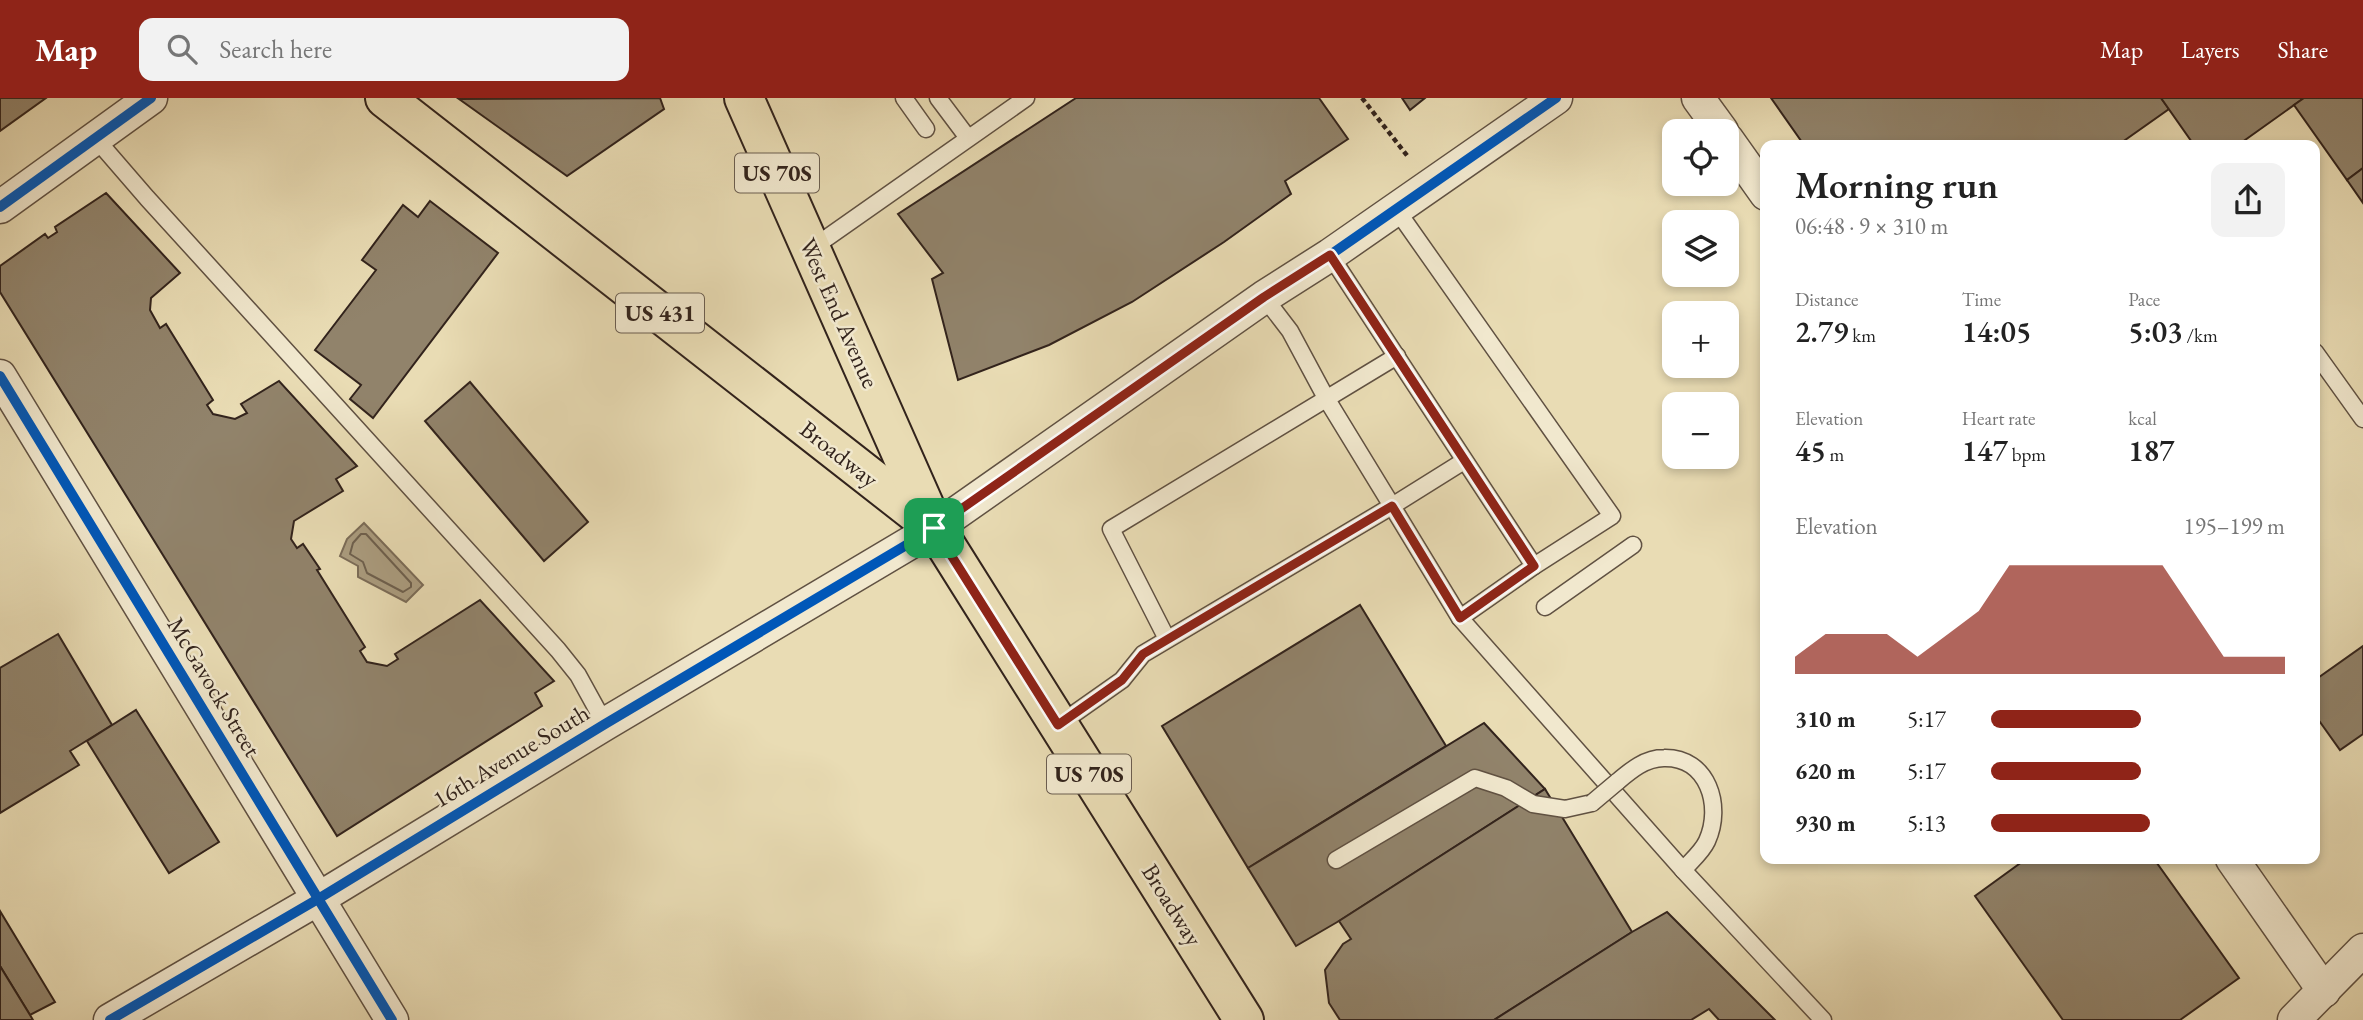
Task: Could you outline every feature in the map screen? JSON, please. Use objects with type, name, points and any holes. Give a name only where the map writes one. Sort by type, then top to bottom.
[{"type":"main road","name":"Broadway","points":[[385,98],[934,528],[1244,1020]]},
{"type":"main road","name":"West End Avenue","points":[[744,98],[934,528]]},
{"type":"street","points":[[0,207],[151,98]]},
{"type":"street","name":"16th Avenue South","points":[[110,1020],[318,899],[934,528],[1264,297],[1330,255],[1556,98]]},
{"type":"street","points":[[1698,98],[1713,119]]},
{"type":"street","points":[[1739,156],[1760,186]]},
{"type":"street","name":"McGavock Street","points":[[0,376],[392,1020]]},
{"type":"street","points":[[2235,864],[2323,990]]},
{"type":"street","points":[[2294,1020],[2363,950]]},
{"type":"lane","points":[[904,98],[926,129]]},
{"type":"lane","points":[[938,98],[968,138]]},
{"type":"lane","points":[[811,249],[968,138],[1006,103],[1026,98]]},
{"type":"lane","points":[[96,139],[558,650],[578,675],[606,724]]},
{"type":"lane","points":[[1396,209],[1612,516],[1460,618]]},
{"type":"lane","points":[[1330,255],[1534,566]]},
{"type":"lane","points":[[1264,297],[1290,331],[1326,398],[1460,618],[1683,870],[1823,1020]]},
{"type":"lane","points":[[1167,639],[1111,529],[1397,356]]},
{"type":"lane","points":[[2320,359],[2363,419]]},
{"type":"lane","points":[[1058,725],[1122,680],[1143,654],[1464,461]]},
{"type":"lane","points":[[1545,607],[1633,544]]},
{"type":"lane","points":[[1336,860],[1475,778],[1506,788],[1533,804],[1565,809],[1592,803],[1637,765],[1662,757],[1684,760],[1701,772],[1712,793],[1714,822],[1706,844],[1683,870]]},
{"type":"path","points":[[1362,98],[1413,163]]},
{"type":"water","points":[[364,523],[423,585],[406,602],[358,577],[358,566],[340,556],[347,539]]},
{"type":"building","points":[[0,98],[46,98],[0,131]]},
{"type":"building","points":[[660,98],[664,109],[567,176],[459,99]]},
{"type":"building","points":[[1076,98],[1319,98],[1348,139],[1285,181],[1291,194],[1132,302],[1049,345],[958,380],[932,279],[943,273],[898,214]]},
{"type":"building","points":[[1402,98],[1425,98],[1410,110]]},
{"type":"building","points":[[1771,98],[2161,98],[2169,109],[2125,140],[1800,140]]},
{"type":"building","points":[[2161,98],[2304,98],[2245,140],[2190,140]]},
{"type":"building","points":[[2304,98],[2363,98],[2363,168],[2347,180],[2294,105]]},
{"type":"building","points":[[2363,168],[2363,203],[2347,180]]},
{"type":"building","points":[[106,193],[180,273],[151,298],[150,310],[160,328],[166,324],[213,400],[207,405],[213,414],[235,419],[247,413],[241,404],[279,381],[357,466],[336,479],[343,491],[294,521],[291,539],[297,548],[303,544],[320,569],[317,570],[365,647],[360,651],[367,662],[387,666],[398,659],[395,654],[480,600],[554,681],[535,693],[542,706],[337,836],[0,292],[0,266],[45,234],[48,238],[57,232],[55,227]]},
{"type":"building","points":[[430,201],[498,253],[373,418],[350,399],[361,385],[315,350],[376,270],[362,260],[403,205],[418,217]]},
{"type":"building","points":[[470,382],[588,522],[544,561],[425,421]]},
{"type":"building","points":[[1360,605],[1446,746],[1248,868],[1162,726]]},
{"type":"building","points":[[58,634],[112,725],[70,751],[79,765],[0,813],[0,668]]},
{"type":"building","points":[[2363,646],[2363,734],[2340,750],[2320,722],[2320,676]]},
{"type":"building","points":[[136,710],[219,842],[169,873],[87,741]]},
{"type":"building","points":[[1484,723],[1545,789],[1296,946],[1248,868]]},
{"type":"building","points":[[1545,789],[1632,932],[1494,1020],[1340,1020],[1329,1003],[1325,970],[1343,944],[1351,939],[1339,921]]},
{"type":"building","points":[[2019,864],[2158,864],[2239,978],[2180,1020],[2063,1020],[1975,896]]},
{"type":"building","points":[[0,911],[55,1002],[30,1015],[0,966]]},
{"type":"building","points":[[1667,912],[1775,1020],[1719,1020],[1709,1009],[1691,1020],[1494,1020],[1632,932]]},
{"type":"building","points":[[0,966],[30,1015],[33,1020],[0,1020]]},
{"type":"cycle path","points":[[0,207],[151,98]]},
{"type":"cycle path","points":[[110,1020],[318,899],[935,528],[1264,297],[1330,255],[1556,98]]},
{"type":"cycle path","points":[[0,376],[392,1020]]},
{"type":"route","points":[[1330,255],[1534,566],[1460,618],[1392,506],[1143,654],[1122,680],[1058,725],[934,528],[1264,297],[1330,255]]}]
